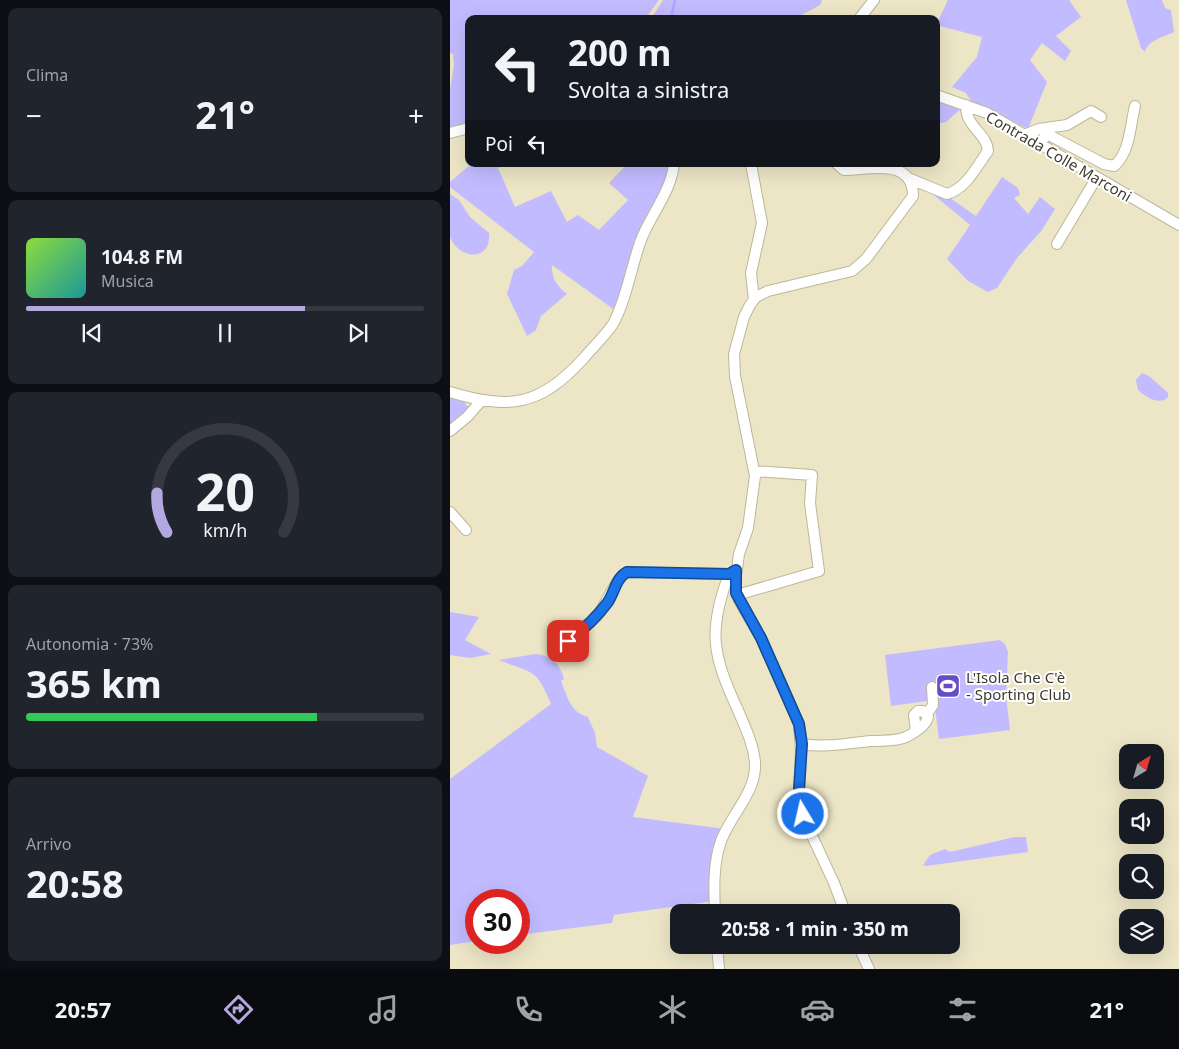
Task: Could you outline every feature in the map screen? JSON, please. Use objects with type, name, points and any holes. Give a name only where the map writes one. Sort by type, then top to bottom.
[{"type":"street","points":[[862,15],[874,0]]},
{"type":"street","name":"Contrada Colle Marconi","points":[[940,96],[987,113],[1179,225]]},
{"type":"street","points":[[908,178],[947,194],[959,189],[965,183],[988,151],[988,144],[972,126],[966,114],[966,105]]},
{"type":"street","points":[[1040,144],[1045,136],[1049,136],[1104,164],[1114,166],[1122,160],[1126,150],[1135,106]]},
{"type":"street","points":[[1024,135],[1039,129],[1067,125],[1091,111],[1101,117]]},
{"type":"street","points":[[450,133],[465,129]]},
{"type":"street","points":[[450,392],[482,400],[513,402],[533,399],[550,390],[603,336],[612,324],[621,305],[637,250],[646,227],[669,184],[673,167]]},
{"type":"street","points":[[752,167],[762,223],[751,273],[754,300]]},
{"type":"street","points":[[715,904],[714,870],[721,841],[744,802],[751,785],[755,763],[751,739],[716,658],[715,634],[718,606],[733,572],[748,528],[754,472],[735,376],[734,354],[744,317],[754,300],[768,291],[852,271],[866,259],[909,204],[913,190],[908,178],[902,172],[888,167],[844,170],[840,167]]},
{"type":"street","points":[[1057,244],[1098,177]]},
{"type":"street","points":[[450,432],[468,417],[482,400]]},
{"type":"street","points":[[737,595],[819,571],[810,503],[812,475],[754,472]]},
{"type":"street","points":[[450,512],[466,530]]},
{"type":"street","points":[[557,650],[596,617],[608,601],[621,575],[627,572],[733,572]]},
{"type":"street","points":[[733,572],[737,595],[782,682],[799,724],[802,744],[799,790],[806,823],[834,882],[842,904]]},
{"type":"street","points":[[802,744],[834,746],[890,741],[906,737],[926,722],[927,714],[933,705],[932,687]]},
{"type":"street","points":[[718,954],[719,969]]},
{"type":"street","points":[[862,954],[869,969]]},
{"type":"shaded area","points":[[450,0],[659,0],[648,15],[465,15],[465,125],[450,128],[450,90],[454,65],[453,54],[450,53]]},
{"type":"shaded area","points":[[663,0],[822,0],[820,5],[801,15],[654,15]]},
{"type":"shaded area","points":[[948,0],[1069,0],[1081,17],[1056,36],[1071,51],[1065,61],[1042,43],[1030,60],[1047,82],[1028,129],[971,101],[966,93],[952,87],[977,57],[982,37],[940,26],[940,17]]},
{"type":"shaded area","points":[[1126,0],[1162,0],[1165,8],[1171,10],[1174,32],[1153,42],[1145,52],[1141,48]]},
{"type":"shaded area","points":[[940,100],[962,108],[946,122],[940,123]]},
{"type":"shaded area","points":[[468,167],[501,167],[498,168],[515,207],[551,191],[567,222],[578,215],[599,230],[628,200],[609,183],[624,167],[672,167],[616,311],[552,265],[555,281],[567,294],[541,316],[536,330],[527,336],[507,294],[514,270],[522,266],[534,252],[450,187],[450,182]]},
{"type":"shaded area","points":[[1002,177],[1018,188],[1020,195],[1014,198],[1028,214],[1040,197],[1055,209],[1042,230],[1017,258],[997,288],[988,292],[968,281],[947,259],[970,225],[929,191],[950,198],[976,216]]},
{"type":"shaded area","points":[[450,194],[459,200],[470,217],[489,233],[489,243],[480,253],[467,253],[460,250],[450,237]]},
{"type":"shaded area","points":[[1142,373],[1149,376],[1168,393],[1168,397],[1157,401],[1138,390],[1136,380]]},
{"type":"shaded area","points":[[450,394],[464,398],[466,405],[476,412],[450,433]]},
{"type":"shaded area","points":[[450,612],[479,617],[465,640],[491,654],[470,658],[450,655]]},
{"type":"shaded area","name":"L'Isola Che C'è - Sporting Club","points":[[1000,640],[1005,644],[1008,652],[1006,697],[1010,730],[939,739],[934,700],[891,706],[885,655]]},
{"type":"shaded area","points":[[536,654],[551,659],[558,665],[564,679],[561,681],[567,698],[577,711],[588,717],[595,733],[597,747],[648,776],[633,817],[725,829],[713,901],[692,904],[670,904],[670,907],[614,915],[612,923],[530,934],[530,889],[465,889],[465,943],[450,945],[450,779],[551,704],[541,683],[532,673],[499,660]]},
{"type":"shaded area","points":[[1015,837],[1026,837],[1028,852],[923,865],[930,855],[945,849],[950,852]]},
{"type":"waterway","points":[[672,15],[675,0]]},
{"type":"place","name":"L'Isola Che C'è - Sporting Club","points":[[948,686]]},
{"type":"route","points":[[568,641],[596,617],[608,601],[621,575],[627,572],[729,574],[736,570],[736,593],[761,638],[799,724],[802,744],[799,790],[803,814]]}]
